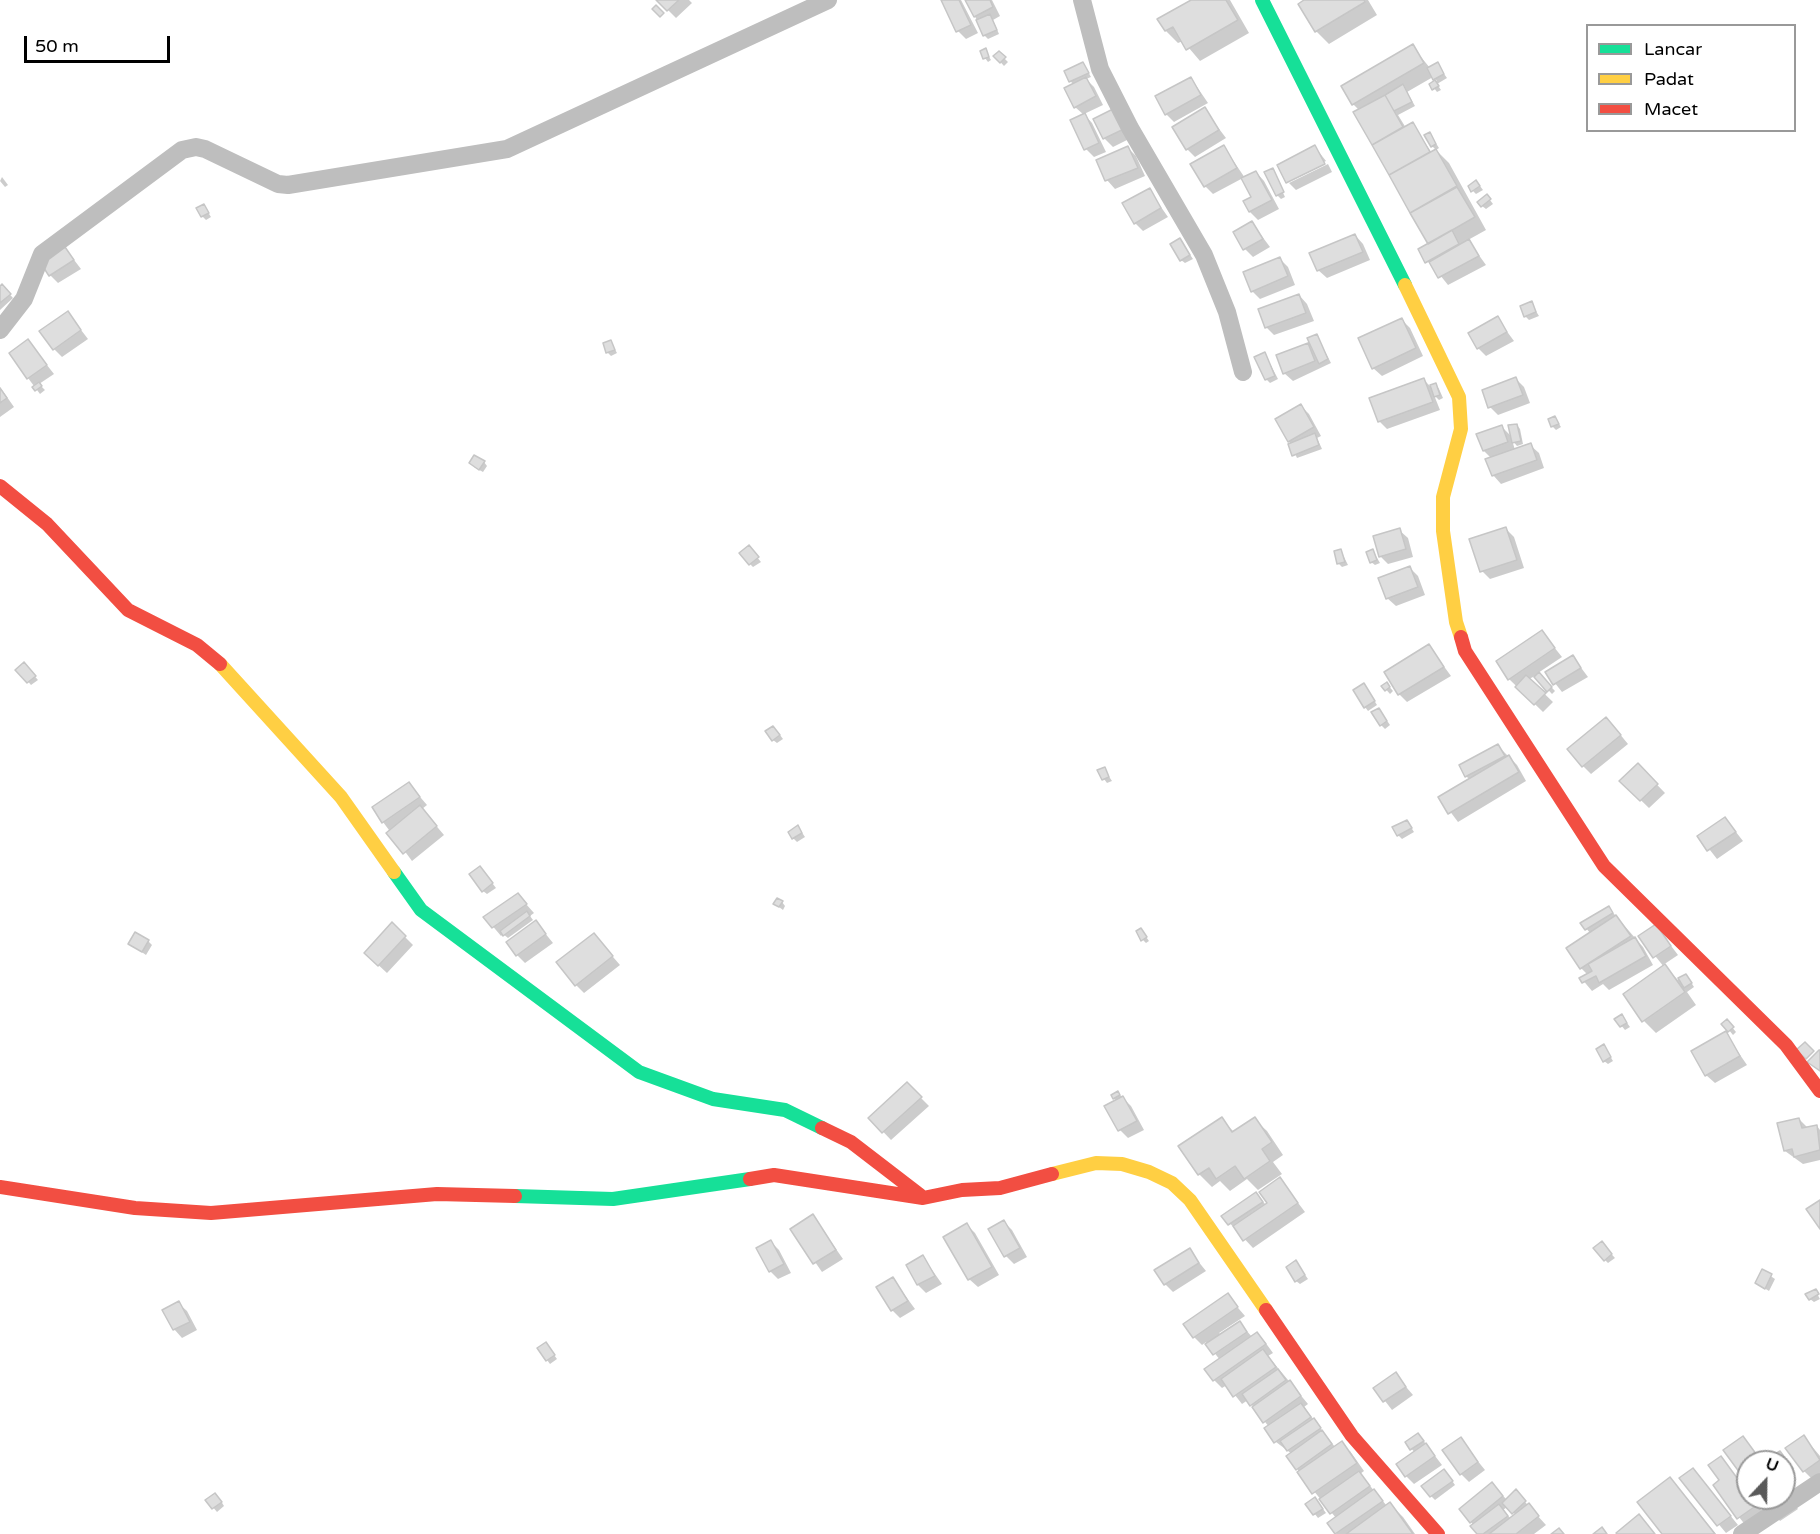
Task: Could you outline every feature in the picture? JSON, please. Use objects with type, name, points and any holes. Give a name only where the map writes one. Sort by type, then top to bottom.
[{"type":"street","points":[[0,330],[24,299],[35,266],[47,249],[182,150],[205,149],[278,184],[288,185],[507,149],[828,0]]},
{"type":"street","points":[[1082,0],[1100,69],[1130,128],[1204,255],[1227,312],[1243,372]]},
{"type":"street","points":[[1262,0],[1452,378],[1459,397],[1461,429],[1443,497],[1443,531],[1456,622],[1465,651],[1604,866],[1786,1045],[1820,1091]]},
{"type":"street","points":[[0,486],[47,524],[128,610],[197,645],[217,661],[341,797],[421,910],[639,1072],[713,1100],[785,1110],[851,1142],[923,1198]]},
{"type":"street","points":[[0,1187],[135,1208],[211,1213],[437,1194],[613,1199],[774,1175],[923,1198],[962,1190],[1000,1188],[1096,1163],[1122,1164],[1149,1172],[1172,1183],[1190,1200],[1352,1436],[1438,1534]]},
{"type":"street","points":[[1742,1534],[1820,1482]]},
{"type":"building","points":[[656,0],[679,0],[667,11]]},
{"type":"building","points":[[941,0],[959,0],[971,25],[956,32]]},
{"type":"building","points":[[965,0],[990,0],[993,7],[974,17]]},
{"type":"building","points":[[1191,0],[1226,0],[1238,20],[1186,50],[1173,27],[1165,31],[1157,19]]},
{"type":"building","points":[[1304,0],[1364,0],[1365,2],[1315,32],[1298,4]]},
{"type":"building","points":[[656,5],[664,13],[660,17],[652,9]]},
{"type":"building","points":[[990,14],[997,30],[983,36],[976,20]]},
{"type":"building","points":[[1413,44],[1424,63],[1352,105],[1341,86]]},
{"type":"building","points":[[986,48],[989,57],[983,59],[980,51]]},
{"type":"building","points":[[999,51],[1006,57],[1000,63],[993,56]]},
{"type":"building","points":[[1083,62],[1089,73],[1069,82],[1064,71]]},
{"type":"building","points":[[1438,62],[1444,74],[1433,80],[1427,68]]},
{"type":"building","points":[[1086,77],[1096,96],[1074,108],[1064,88]]},
{"type":"building","points":[[1191,77],[1201,95],[1165,115],[1155,96]]},
{"type":"building","points":[[1435,80],[1439,86],[1432,90],[1429,84]]},
{"type":"building","points":[[1403,84],[1412,102],[1394,111],[1385,95]]},
{"type":"building","points":[[1385,95],[1403,127],[1372,145],[1353,112]]},
{"type":"building","points":[[1205,107],[1219,130],[1186,150],[1172,127]]},
{"type":"building","points":[[1115,108],[1126,128],[1103,139],[1093,119]]},
{"type":"building","points":[[1085,113],[1099,143],[1084,150],[1070,120]]},
{"type":"building","points":[[1413,122],[1430,152],[1389,175],[1372,145]]},
{"type":"building","points":[[1430,132],[1436,144],[1431,147],[1424,135]]},
{"type":"building","points":[[1224,145],[1237,168],[1204,187],[1190,164]]},
{"type":"building","points":[[1315,145],[1325,164],[1286,183],[1277,165]]},
{"type":"building","points":[[1128,146],[1138,168],[1105,181],[1096,160]]},
{"type":"building","points":[[1436,149],[1457,186],[1410,213],[1389,175]]},
{"type":"building","points":[[1273,168],[1284,192],[1276,196],[1264,172]]},
{"type":"building","points":[[1256,171],[1272,200],[1249,212],[1243,201],[1251,197],[1241,178]]},
{"type":"building","points":[[1476,180],[1480,186],[1471,192],[1468,186]]},
{"type":"building","points":[[1457,187],[1475,217],[1428,244],[1410,213]]},
{"type":"building","points":[[1150,188],[1161,208],[1134,224],[1122,203]]},
{"type":"building","points":[[1487,194],[1491,199],[1481,207],[1477,202]]},
{"type":"building","points":[[204,204],[209,213],[201,217],[196,208]]},
{"type":"building","points":[[1252,221],[1263,239],[1243,250],[1233,232]]},
{"type":"building","points":[[1452,230],[1459,244],[1425,263],[1418,249]]},
{"type":"building","points":[[1355,234],[1363,252],[1317,271],[1309,253]]},
{"type":"building","points":[[1180,238],[1190,255],[1180,261],[1170,244]]},
{"type":"building","points":[[1469,239],[1479,256],[1438,278],[1429,262]]},
{"type":"building","points":[[65,247],[74,260],[49,276],[40,262]]},
{"type":"building","points":[[1280,257],[1288,276],[1251,292],[1243,272]]},
{"type":"building","points":[[2,284],[11,294],[0,303],[0,286]]},
{"type":"building","points":[[1299,294],[1306,313],[1265,328],[1258,309]]},
{"type":"building","points":[[1532,301],[1536,312],[1524,317],[1520,306]]},
{"type":"building","points":[[68,311],[81,330],[53,350],[39,331]]},
{"type":"building","points":[[1498,316],[1507,332],[1477,349],[1468,333]]},
{"type":"building","points":[[1402,318],[1416,348],[1372,369],[1358,338]]},
{"type":"building","points":[[1317,334],[1328,359],[1319,364],[1307,338]]},
{"type":"building","points":[[28,339],[47,365],[27,379],[9,353]]},
{"type":"building","points":[[611,340],[615,350],[606,353],[603,343]]},
{"type":"building","points":[[1308,343],[1315,361],[1283,374],[1276,355]]},
{"type":"building","points":[[1265,352],[1275,376],[1265,380],[1254,357]]},
{"type":"building","points":[[1516,377],[1523,395],[1488,408],[1482,390]]},
{"type":"building","points":[[1424,378],[1433,402],[1378,422],[1369,398]]},
{"type":"building","points":[[39,382],[42,386],[35,391],[32,387]]},
{"type":"building","points":[[1436,383],[1440,395],[1434,397],[1430,385]]},
{"type":"building","points":[[0,388],[7,398],[0,403]]},
{"type":"building","points":[[1301,404],[1314,427],[1288,442],[1275,419]]},
{"type":"building","points":[[1555,416],[1559,424],[1551,427],[1548,419]]},
{"type":"building","points":[[1517,424],[1521,441],[1512,443],[1508,425]]},
{"type":"building","points":[[1502,425],[1508,442],[1483,451],[1476,434]]},
{"type":"building","points":[[1315,433],[1319,445],[1292,456],[1288,444]]},
{"type":"building","points":[[1531,443],[1537,460],[1492,476],[1485,459]]},
{"type":"building","points":[[474,455],[485,461],[479,470],[469,463]]},
{"type":"building","points":[[1506,527],[1517,560],[1480,572],[1469,539]]},
{"type":"building","points":[[1400,528],[1406,549],[1379,557],[1373,536]]},
{"type":"building","points":[[749,545],[759,557],[749,565],[739,553]]},
{"type":"building","points":[[1341,549],[1345,562],[1337,564],[1334,551]]},
{"type":"building","points":[[1373,549],[1377,560],[1370,563],[1366,552]]},
{"type":"building","points":[[1410,566],[1418,587],[1386,599],[1378,578]]},
{"type":"building","points":[[1542,630],[1555,648],[1508,680],[1496,661]]},
{"type":"building","points":[[1429,644],[1444,667],[1398,695],[1384,672]]},
{"type":"building","points":[[1573,655],[1581,668],[1553,685],[1545,672]]},
{"type":"building","points":[[24,662],[36,676],[27,683],[15,670]]},
{"type":"building","points":[[1539,672],[1552,687],[1547,692],[1534,677]]},
{"type":"building","points":[[1526,675],[1546,693],[1534,705],[1515,687]]},
{"type":"building","points":[[1387,682],[1390,687],[1385,691],[1381,686]]},
{"type":"building","points":[[1364,683],[1375,701],[1364,708],[1353,690]]},
{"type":"building","points":[[1379,708],[1387,721],[1380,726],[1371,712]]},
{"type":"building","points":[[1606,717],[1621,735],[1582,767],[1567,749]]},
{"type":"building","points":[[773,726],[780,735],[772,741],[765,731]]},
{"type":"building","points":[[1498,744],[1505,756],[1465,777],[1459,765]]},
{"type":"building","points":[[1509,755],[1519,772],[1448,814],[1438,797]]},
{"type":"building","points":[[1638,763],[1658,784],[1640,801],[1619,781]]},
{"type":"building","points":[[1105,767],[1109,777],[1102,780],[1097,770]]},
{"type":"building","points":[[409,782],[420,797],[382,823],[372,807]]},
{"type":"building","points":[[420,805],[437,826],[403,854],[386,833]]},
{"type":"building","points":[[1725,817],[1736,832],[1707,851],[1697,836]]},
{"type":"building","points":[[1407,820],[1412,828],[1397,836],[1392,827]]},
{"type":"building","points":[[798,825],[802,833],[792,839],[788,832]]},
{"type":"building","points":[[480,866],[493,883],[482,892],[469,874]]},
{"type":"building","points":[[518,893],[527,904],[492,928],[483,917]]},
{"type":"building","points":[[777,898],[783,901],[779,907],[773,904]]},
{"type":"building","points":[[1609,906],[1613,913],[1585,930],[1580,923]]},
{"type":"building","points":[[527,911],[530,916],[503,936],[500,931]]},
{"type":"building","points":[[1616,915],[1631,936],[1580,969],[1566,948]]},
{"type":"building","points":[[536,920],[546,934],[516,956],[506,942]]},
{"type":"building","points":[[392,922],[406,936],[378,966],[364,953]]},
{"type":"building","points":[[1656,924],[1671,946],[1653,958],[1638,936]]},
{"type":"building","points":[[1141,928],[1147,937],[1141,941],[1136,931]]},
{"type":"building","points":[[135,932],[149,940],[142,952],[128,944]]},
{"type":"building","points":[[594,933],[613,956],[575,986],[556,962]]},
{"type":"building","points":[[1635,937],[1646,956],[1599,983],[1596,976],[1582,983],[1579,978],[1592,971],[1588,964]]},
{"type":"building","points":[[1665,964],[1685,992],[1642,1022],[1623,994]]},
{"type":"building","points":[[1686,974],[1692,983],[1684,988],[1678,978]]},
{"type":"building","points":[[1622,1014],[1627,1023],[1620,1027],[1614,1019]]},
{"type":"building","points":[[1727,1019],[1734,1027],[1728,1032],[1721,1024]]},
{"type":"building","points":[[1726,1031],[1740,1056],[1705,1076],[1691,1051]]},
{"type":"building","points":[[1805,1042],[1814,1051],[1806,1059],[1796,1050]]},
{"type":"building","points":[[1604,1044],[1611,1057],[1603,1062],[1596,1049]]},
{"type":"building","points":[[1820,1050],[1820,1071],[1807,1062]]},
{"type":"building","points":[[907,1082],[922,1097],[882,1133],[868,1118]]},
{"type":"building","points":[[1118,1091],[1120,1095],[1113,1099],[1111,1095]]},
{"type":"building","points":[[1123,1096],[1137,1121],[1118,1131],[1104,1106]]},
{"type":"building","points":[[1222,1117],[1232,1132],[1255,1117],[1272,1142],[1262,1149],[1270,1161],[1244,1179],[1235,1166],[1216,1179],[1209,1168],[1198,1175],[1178,1146]]},
{"type":"building","points":[[1799,1118],[1802,1128],[1817,1125],[1820,1150],[1794,1157],[1792,1149],[1784,1151],[1777,1123]]},
{"type":"building","points":[[1280,1177],[1298,1203],[1243,1241],[1233,1226],[1267,1203],[1259,1192]]},
{"type":"building","points":[[1256,1192],[1263,1202],[1228,1225],[1221,1216]]},
{"type":"building","points":[[1820,1200],[1820,1229],[1806,1209]]},
{"type":"building","points":[[813,1214],[836,1250],[813,1264],[790,1229]]},
{"type":"building","points":[[1004,1220],[1020,1248],[1004,1257],[988,1229]]},
{"type":"building","points":[[967,1223],[992,1267],[968,1280],[943,1237]]},
{"type":"building","points":[[771,1240],[784,1264],[769,1272],[756,1248]]},
{"type":"building","points":[[1602,1241],[1612,1254],[1604,1261],[1593,1248]]},
{"type":"building","points":[[1190,1248],[1199,1263],[1164,1285],[1154,1270]]},
{"type":"building","points":[[923,1255],[935,1276],[917,1285],[906,1265]]},
{"type":"building","points":[[1296,1260],[1305,1275],[1295,1282],[1286,1267]]},
{"type":"building","points":[[1762,1269],[1772,1274],[1765,1289],[1755,1283]]},
{"type":"building","points":[[893,1277],[908,1301],[891,1311],[876,1287]]},
{"type":"building","points":[[1816,1289],[1819,1294],[1809,1300],[1805,1294]]},
{"type":"building","points":[[1228,1293],[1238,1307],[1193,1338],[1183,1324]]},
{"type":"building","points":[[179,1301],[190,1322],[173,1330],[162,1310]]},
{"type":"building","points":[[1240,1321],[1247,1332],[1213,1355],[1205,1344]]},
{"type":"building","points":[[1257,1332],[1266,1344],[1213,1381],[1204,1369]]},
{"type":"building","points":[[546,1342],[555,1355],[546,1361],[537,1348]]},
{"type":"building","points":[[1263,1349],[1276,1367],[1233,1397],[1221,1379]]},
{"type":"building","points":[[1278,1369],[1286,1380],[1250,1406],[1242,1394]]},
{"type":"building","points":[[1396,1372],[1406,1387],[1383,1402],[1373,1388]]},
{"type":"building","points":[[1290,1380],[1301,1396],[1263,1423],[1252,1407]]},
{"type":"building","points":[[1301,1403],[1311,1417],[1274,1443],[1264,1428]]},
{"type":"building","points":[[1314,1418],[1321,1428],[1287,1451],[1280,1441]]},
{"type":"building","points":[[1322,1430],[1332,1444],[1296,1470],[1286,1456]]},
{"type":"building","points":[[1418,1433],[1424,1441],[1410,1450],[1405,1442]]},
{"type":"building","points":[[1804,1435],[1820,1460],[1803,1472],[1796,1463],[1796,1450],[1785,1448]]},
{"type":"building","points":[[1743,1436],[1753,1450],[1736,1450],[1736,1468],[1723,1450]]},
{"type":"building","points":[[1461,1437],[1478,1462],[1460,1475],[1442,1450]]},
{"type":"building","points":[[1342,1441],[1357,1463],[1312,1494],[1297,1472]]},
{"type":"building","points":[[1426,1443],[1435,1456],[1405,1477],[1396,1464]]},
{"type":"building","points":[[1721,1456],[1736,1477],[1736,1510],[1750,1510],[1737,1519],[1713,1485],[1719,1480],[1708,1465]]},
{"type":"building","points":[[1693,1468],[1731,1516],[1717,1526],[1679,1478]]},
{"type":"building","points":[[1444,1469],[1453,1481],[1430,1497],[1421,1486]]},
{"type":"building","points":[[1359,1471],[1370,1486],[1330,1514],[1319,1499]]},
{"type":"building","points":[[1670,1477],[1715,1534],[1662,1534],[1637,1502]]},
{"type":"building","points":[[1492,1482],[1503,1496],[1470,1523],[1459,1509]]},
{"type":"building","points":[[1374,1489],[1383,1501],[1335,1534],[1327,1523]]},
{"type":"building","points":[[1516,1489],[1526,1501],[1512,1514],[1502,1503]]},
{"type":"building","points":[[215,1493],[222,1502],[212,1509],[205,1500]]},
{"type":"building","points":[[1315,1497],[1323,1509],[1313,1515],[1305,1504]]},
{"type":"building","points":[[1390,1502],[1413,1534],[1346,1534]]},
{"type":"building","points":[[1529,1503],[1539,1516],[1516,1534],[1489,1534]]},
{"type":"building","points":[[1499,1504],[1508,1516],[1483,1534],[1477,1534],[1470,1526]]},
{"type":"building","points":[[1639,1514],[1655,1534],[1616,1533]]},
{"type":"building","points":[[1602,1527],[1607,1534],[1593,1534]]},
{"type":"building","points":[[1559,1528],[1564,1534],[1551,1534]]},
{"type":"traffic: fast","points":[[1262,0],[1405,285]]},
{"type":"traffic: fast","points":[[394,872],[421,910],[639,1072],[713,1099],[785,1110],[822,1128]]},
{"type":"traffic: fast","points":[[515,1196],[613,1199],[750,1179]]},
{"type":"traffic: slow","points":[[1405,285],[1459,397],[1461,429],[1443,497],[1443,531],[1456,622],[1461,637]]},
{"type":"traffic: slow","points":[[220,664],[341,797],[394,872]]},
{"type":"traffic: slow","points":[[1052,1174],[1096,1163],[1122,1164],[1149,1172],[1172,1183],[1190,1200],[1266,1310]]},
{"type":"traffic: jam","points":[[0,486],[47,524],[128,610],[197,645],[220,664]]},
{"type":"traffic: jam","points":[[1461,637],[1465,651],[1604,866],[1786,1045],[1820,1091]]},
{"type":"traffic: jam","points":[[822,1128],[851,1142],[920,1195]]},
{"type":"traffic: jam","points":[[750,1179],[774,1175],[923,1198],[962,1190],[1000,1188],[1052,1174]]},
{"type":"traffic: jam","points":[[0,1187],[135,1208],[211,1213],[437,1194],[515,1196]]},
{"type":"traffic: jam","points":[[1266,1310],[1352,1436],[1438,1534]]}]
